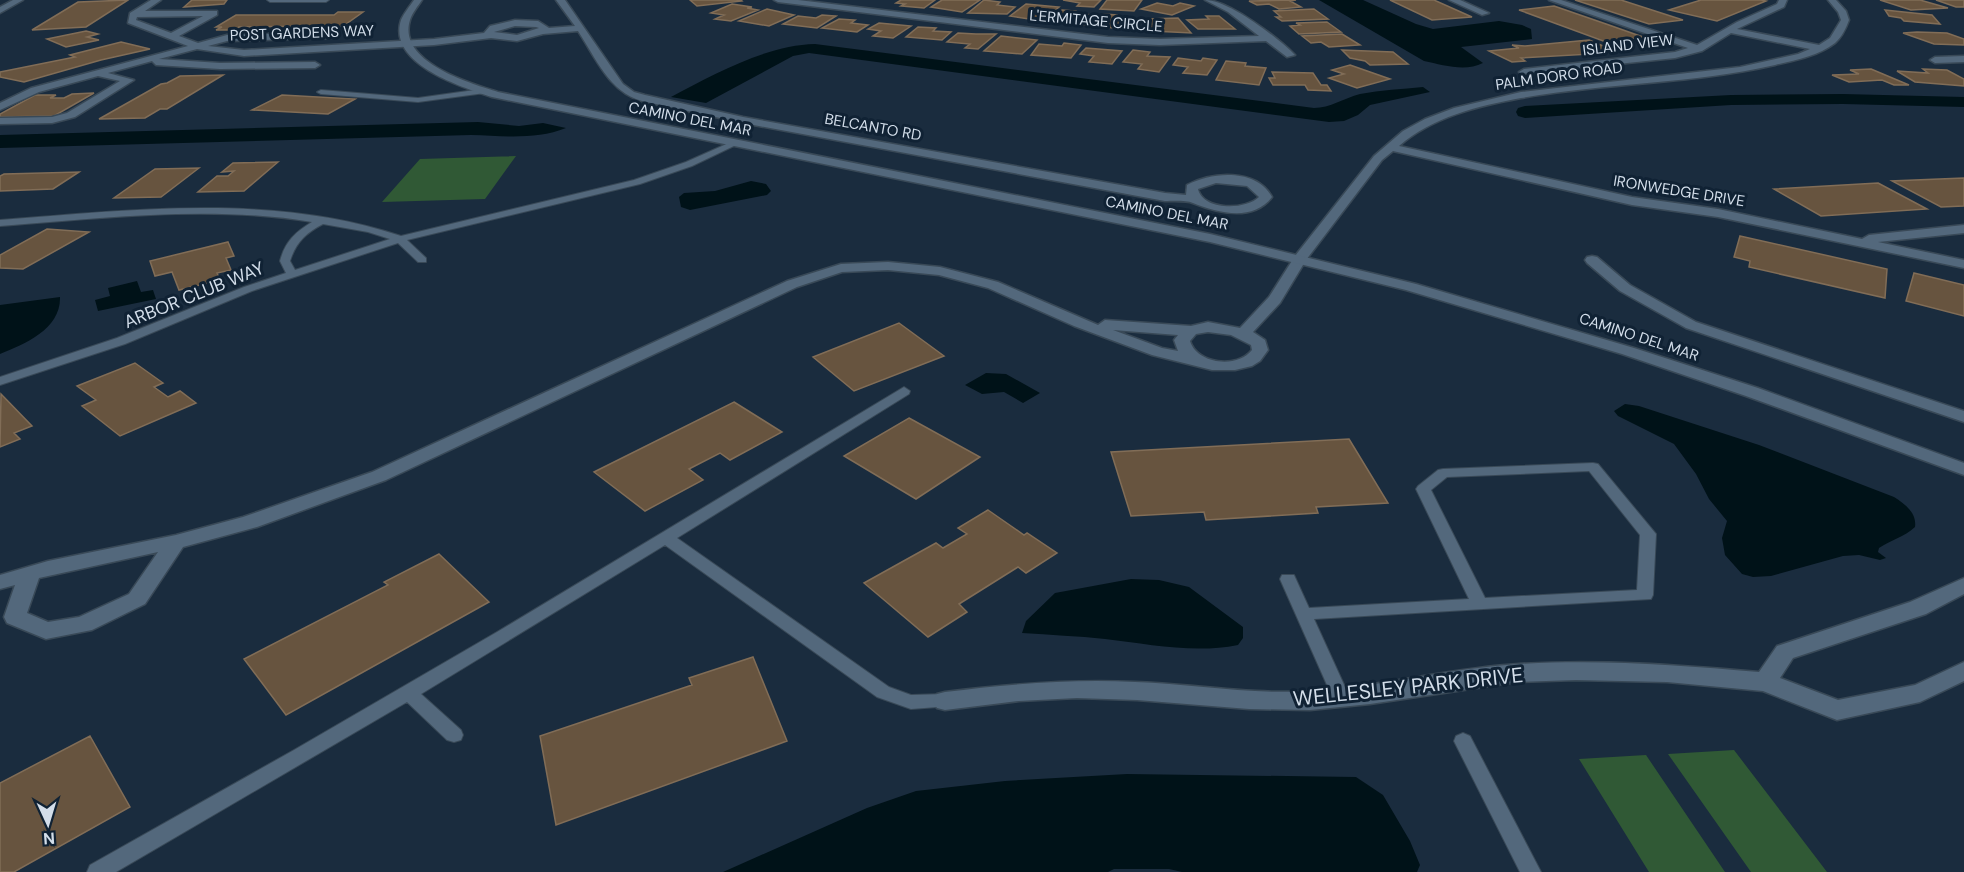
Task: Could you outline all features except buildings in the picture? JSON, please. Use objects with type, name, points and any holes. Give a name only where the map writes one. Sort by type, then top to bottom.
[{"type":"street","points":[[0,10],[19,0]]},
{"type":"street","points":[[135,14],[157,0]]},
{"type":"street","points":[[418,0],[408,12],[403,23],[402,31],[406,43],[434,42],[490,33],[506,24],[580,28]]},
{"type":"street","name":"BELCANTO RD","points":[[560,0],[619,86],[630,94],[642,98],[743,120],[1165,197],[1193,199],[1213,207],[1238,210],[1258,206],[1266,197],[1251,184],[1216,179],[1204,181],[1191,188],[1190,194],[1193,199]]},
{"type":"street","name":"L'ERMITAGE CIRCLE","points":[[778,0],[1108,40],[1160,42],[1270,38]]},
{"type":"street","points":[[1209,0],[1231,9],[1290,55]]},
{"type":"street","points":[[1454,0],[1467,0]]},
{"type":"street","points":[[1454,0],[1485,13]]},
{"type":"street","points":[[1554,0],[1699,49]]},
{"type":"street","name":"ISLAND VIEW","points":[[1524,72],[1675,55],[1699,49],[1730,30],[1781,5],[1783,0]]},
{"type":"street","name":"PALM DORO ROAD","points":[[1244,333],[1275,300],[1300,259],[1388,147],[1407,133],[1429,121],[1488,102],[1545,92],[1740,70],[1801,56],[1833,40],[1842,30],[1845,21],[1841,7],[1832,0]]},
{"type":"street","points":[[135,14],[214,13],[170,37]]},
{"type":"street","name":"POST GARDENS WAY","points":[[135,14],[131,18],[134,23],[170,37],[221,51],[257,53],[406,43]]},
{"type":"street","points":[[490,33],[512,38],[531,35],[540,27],[574,18]]},
{"type":"street","points":[[1730,30],[1820,48]]},
{"type":"street","points":[[0,107],[35,90],[227,38],[332,35]]},
{"type":"street","name":"CAMINO DEL MAR","points":[[406,43],[424,64],[443,75],[482,90],[531,104],[1210,238],[1474,304],[1752,392],[1964,469]]},
{"type":"street","points":[[1935,60],[1964,59]]},
{"type":"street","points":[[148,60],[172,64],[220,66],[315,65]]},
{"type":"street","points":[[0,121],[52,120],[71,115],[129,80],[97,74]]},
{"type":"street","name":"IRONWEDGE DRIVE","points":[[1388,147],[1632,201],[1718,213],[1964,264]]},
{"type":"street","points":[[1852,240],[1964,228]]},
{"type":"street","points":[[1592,260],[1625,288],[1691,325],[1964,417]]},
{"type":"street","points":[[0,582],[30,573],[176,542],[250,522],[379,476],[792,284],[841,268],[888,266],[940,271],[993,285],[1079,323],[1158,352],[1202,362],[1238,365],[1256,357],[1259,351],[1258,344],[1244,333],[1220,327],[1191,331],[1079,323]]},
{"type":"street","points":[[1191,331],[1182,340],[1182,346],[1192,357],[1202,362]]},
{"type":"street","points":[[30,573],[15,617],[46,631],[84,624],[137,599],[176,542]]},
{"type":"street","points":[[1765,682],[1785,652],[1918,608],[1964,585]]},
{"type":"street","name":"WELLESLEY PARK DRIVE","points":[[945,701],[1019,692],[1077,689],[1137,691],[1249,700],[1310,701],[1471,679],[1576,671],[1667,673],[1765,682],[1837,710],[1920,693],[1964,671]]},
{"type":"lane","points":[[270,0],[326,0]]},
{"type":"lane","points":[[321,92],[418,100],[482,90]]},
{"type":"lane","name":"ARBOR CLUB WAY","points":[[0,381],[121,341],[248,289],[400,239],[637,182],[681,168],[734,144]]},
{"type":"lane","points":[[0,223],[130,213],[223,210],[269,212],[370,230],[400,239],[422,260]]},
{"type":"lane","points":[[292,275],[285,261],[291,242],[307,228],[322,221]]},
{"type":"lane","points":[[97,872],[408,692],[666,538],[904,391]]},
{"type":"lane","points":[[1303,614],[1644,595],[1648,534],[1593,467],[1443,473],[1423,489],[1480,604]]},
{"type":"lane","points":[[666,538],[883,693],[911,702],[945,701]]},
{"type":"lane","points":[[1288,579],[1341,698]]},
{"type":"lane","points":[[408,692],[454,735]]},
{"type":"lane","points":[[1463,741],[1531,872]]},
{"type":"green space","points":[[516,156],[485,199],[382,202],[420,159]]},
{"type":"green space","points":[[1734,750],[1827,872],[1751,872],[1668,754]]},
{"type":"green space","points":[[1646,755],[1725,872],[1649,872],[1579,759]]},
{"type":"shaded area","points":[[1319,0],[1363,0],[1416,24],[1433,29],[1499,21],[1522,25],[1531,29],[1532,39],[1461,47],[1483,63],[1469,67],[1446,66],[1424,61]]},
{"type":"shaded area","points":[[815,44],[1314,108],[1360,94],[1423,87],[1430,92],[1370,105],[1358,115],[1344,121],[1329,122],[809,53],[793,56],[706,103],[671,97],[723,70],[760,55],[778,49]]},
{"type":"shaded area","points":[[478,122],[519,126],[543,123],[566,128],[555,132],[519,136],[471,135],[0,148],[0,135]]},
{"type":"shaded area","points":[[751,181],[766,184],[771,191],[767,195],[690,210],[681,207],[679,197],[684,193],[715,191]]},
{"type":"shaded area","points":[[137,281],[141,292],[153,290],[156,299],[98,311],[95,300],[110,296],[108,288]]},
{"type":"shaded area","points":[[60,297],[55,318],[40,334],[0,354],[0,305]]},
{"type":"shaded area","points":[[986,373],[1006,374],[1040,393],[1023,403],[1004,392],[982,394],[965,385]]},
{"type":"shaded area","points":[[1625,404],[1639,406],[1759,445],[1894,497],[1912,513],[1915,527],[1879,548],[1878,552],[1886,558],[1880,560],[1859,555],[1843,556],[1771,576],[1753,577],[1742,574],[1725,555],[1722,538],[1727,521],[1709,499],[1696,474],[1674,444],[1618,416],[1614,411]]},
{"type":"shaded area","points":[[1131,579],[1159,580],[1189,587],[1243,627],[1243,638],[1238,645],[1205,649],[1022,633],[1026,621],[1055,593]]},
{"type":"shaded area","points":[[1127,774],[1356,777],[1383,795],[1410,841],[1420,865],[1417,872],[1182,872],[1169,869],[1114,869],[1108,872],[723,872],[867,808],[916,791],[1005,781]]},
{"type":"waterway","points":[[1525,112],[1731,100],[1843,99],[1964,102]]}]
